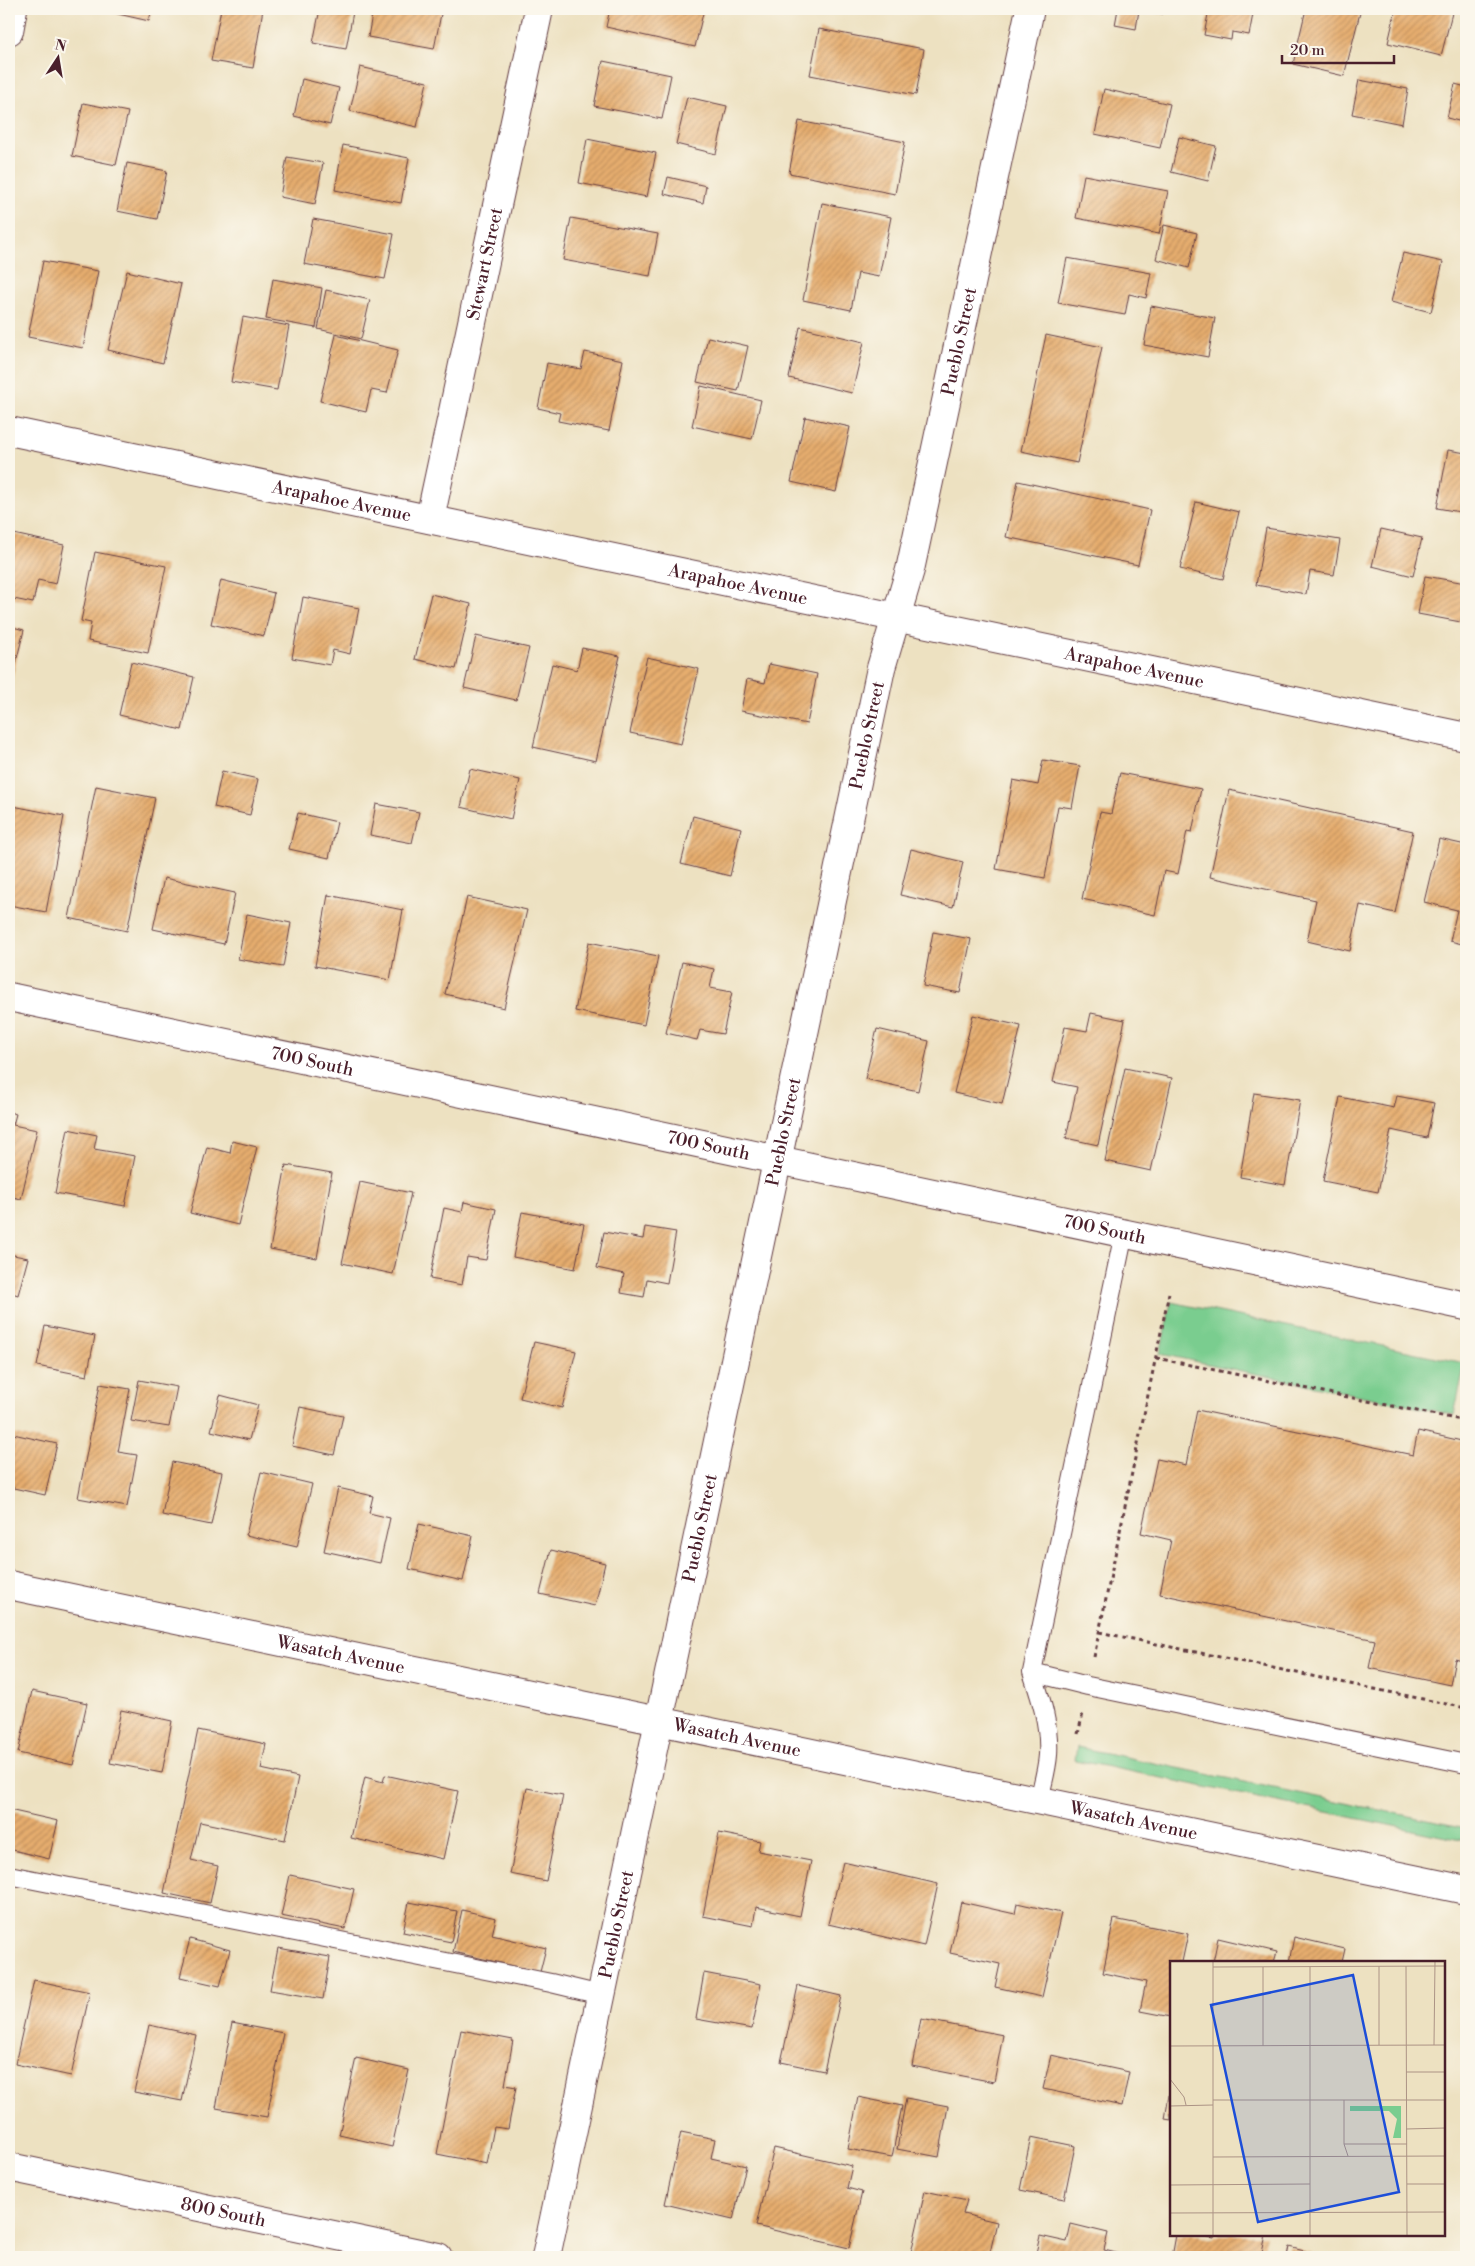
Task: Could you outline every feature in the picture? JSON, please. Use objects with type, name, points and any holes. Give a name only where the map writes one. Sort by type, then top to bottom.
[{"type":"street","points":[[9,31],[13,9]]},
{"type":"street","name":"Stewart Street","points":[[430,519],[539,9]]},
{"type":"street","name":"Pueblo Street","points":[[546,2257],[881,668],[910,570],[1030,9]]},
{"type":"street","name":"Arapahoe Avenue","points":[[9,431],[1466,737]]},
{"type":"street","name":"700 South","points":[[9,997],[1466,1306]]},
{"type":"street","name":"Wasatch Avenue","points":[[9,1585],[1466,1890]]},
{"type":"street","name":"800 South","points":[[9,2167],[438,2257]]},
{"type":"lane","points":[[1039,1800],[1048,1756],[1048,1735],[1044,1710],[1032,1672],[1124,1233]]},
{"type":"lane","points":[[1032,1672],[1088,1686],[1466,1764]]},
{"type":"lane","points":[[9,1875],[551,1983],[601,1995]]},
{"type":"path","points":[[1093,1666],[1170,1293]]},
{"type":"path","points":[[1156,1358],[1466,1421]]},
{"type":"path","points":[[1461,1420],[1466,1396]]},
{"type":"path","points":[[1099,1632],[1466,1708]]},
{"type":"green space","points":[[1171,1302],[1465,1363],[1454,1415],[1160,1354]]},
{"type":"green space","points":[[1077,1747],[1466,1828],[1466,1841],[1075,1760]]},
{"type":"building","points":[[106,9],[152,9],[149,21],[105,11]]},
{"type":"building","points":[[221,9],[263,9],[253,68],[211,61]]},
{"type":"building","points":[[320,9],[337,9],[353,12],[346,49],[313,43]]},
{"type":"building","points":[[373,9],[442,9],[434,49],[368,37]]},
{"type":"building","points":[[610,9],[704,9],[695,47],[606,27]]},
{"type":"building","points":[[1118,9],[1164,9],[1163,14],[1139,10],[1136,29],[1115,25]]},
{"type":"building","points":[[1209,9],[1254,9],[1249,35],[1232,32],[1231,40],[1204,35]]},
{"type":"building","points":[[1306,9],[1361,9],[1344,76],[1293,64]]},
{"type":"building","points":[[1396,9],[1434,9],[1452,13],[1441,56],[1388,43]]},
{"type":"building","points":[[819,29],[924,49],[916,95],[810,75]]},
{"type":"building","points":[[603,61],[671,75],[662,119],[594,106]]},
{"type":"building","points":[[360,67],[427,82],[417,127],[350,111]]},
{"type":"building","points":[[302,79],[339,88],[330,125],[294,116]]},
{"type":"building","points":[[1359,80],[1408,89],[1402,124],[1352,114]]},
{"type":"building","points":[[1455,84],[1466,87],[1466,123],[1447,118]]},
{"type":"building","points":[[1104,89],[1170,104],[1160,148],[1095,134]]},
{"type":"building","points":[[687,97],[727,106],[716,154],[676,144]]},
{"type":"building","points":[[83,103],[128,112],[116,165],[72,156]]},
{"type":"building","points":[[799,121],[905,142],[895,194],[789,173]]},
{"type":"building","points":[[1179,137],[1216,146],[1208,181],[1171,172]]},
{"type":"building","points":[[587,139],[656,153],[647,197],[579,183]]},
{"type":"building","points":[[343,145],[409,158],[401,203],[335,190]]},
{"type":"building","points":[[287,157],[323,163],[315,204],[280,197]]},
{"type":"building","points":[[127,163],[167,171],[157,219],[117,211]]},
{"type":"building","points":[[1084,175],[1168,191],[1159,234],[1076,218]]},
{"type":"building","points":[[668,177],[706,186],[703,203],[664,194]]},
{"type":"building","points":[[822,203],[891,217],[879,277],[858,273],[851,310],[803,300]]},
{"type":"building","points":[[571,218],[658,234],[650,276],[563,260]]},
{"type":"building","points":[[313,219],[394,234],[385,279],[304,264]]},
{"type":"building","points":[[1164,225],[1197,233],[1189,268],[1156,259]]},
{"type":"building","points":[[1403,253],[1443,262],[1431,312],[1391,302]]},
{"type":"building","points":[[1067,258],[1151,273],[1146,298],[1129,294],[1125,315],[1058,303]]},
{"type":"building","points":[[43,261],[98,271],[83,348],[28,337]]},
{"type":"building","points":[[127,271],[181,284],[163,363],[108,350]]},
{"type":"building","points":[[273,279],[322,288],[316,328],[266,319]]},
{"type":"building","points":[[326,290],[370,300],[361,339],[318,329]]},
{"type":"building","points":[[1151,306],[1215,318],[1208,357],[1144,345]]},
{"type":"building","points":[[243,317],[289,326],[277,390],[231,382]]},
{"type":"building","points":[[800,327],[864,342],[852,393],[789,378]]},
{"type":"building","points":[[336,335],[398,350],[387,393],[371,390],[366,412],[320,401]]},
{"type":"building","points":[[1046,335],[1102,347],[1077,463],[1021,451]]},
{"type":"building","points":[[708,337],[748,346],[738,391],[697,382]]},
{"type":"building","points":[[585,352],[623,360],[609,431],[558,421],[560,413],[538,408],[547,363],[581,369]]},
{"type":"building","points":[[701,386],[761,400],[752,439],[692,426]]},
{"type":"building","points":[[805,417],[850,427],[836,492],[791,482]]},
{"type":"building","points":[[1448,450],[1466,453],[1466,513],[1437,508]]},
{"type":"building","points":[[1018,481],[1150,510],[1138,565],[1006,537]]},
{"type":"building","points":[[1196,502],[1239,512],[1223,579],[1180,569]]},
{"type":"building","points":[[1266,528],[1340,540],[1334,575],[1310,571],[1306,594],[1256,585]]},
{"type":"building","points":[[1381,529],[1422,538],[1413,576],[1372,566]]},
{"type":"building","points":[[9,533],[64,545],[56,584],[38,580],[33,603],[9,598]]},
{"type":"building","points":[[95,552],[166,566],[148,653],[88,641],[91,623],[81,621]]},
{"type":"building","points":[[1425,576],[1466,583],[1466,623],[1418,614]]},
{"type":"building","points":[[221,580],[274,593],[264,636],[211,624]]},
{"type":"building","points":[[431,594],[471,604],[456,669],[415,659]]},
{"type":"building","points":[[303,597],[359,608],[350,654],[333,650],[330,665],[292,658]]},
{"type":"building","points":[[9,626],[24,630],[9,691]]},
{"type":"building","points":[[476,636],[529,648],[516,700],[464,688]]},
{"type":"building","points":[[582,648],[620,656],[596,761],[533,747],[552,664],[577,670]]},
{"type":"building","points":[[647,657],[699,669],[681,744],[630,733]]},
{"type":"building","points":[[131,662],[194,677],[182,730],[119,715]]},
{"type":"building","points":[[769,664],[817,674],[807,724],[741,711],[747,679],[765,683]]},
{"type":"building","points":[[1043,760],[1080,766],[1072,808],[1058,806],[1045,878],[996,869],[1013,780],[1038,785]]},
{"type":"building","points":[[470,769],[520,780],[511,819],[461,807]]},
{"type":"building","points":[[222,771],[258,779],[250,815],[214,807]]},
{"type":"building","points":[[1120,773],[1201,789],[1192,832],[1187,831],[1178,874],[1164,871],[1155,915],[1082,899],[1100,812],[1111,814]]},
{"type":"building","points":[[96,786],[155,798],[127,931],[69,918]]},
{"type":"building","points":[[1229,790],[1413,831],[1395,913],[1360,905],[1350,951],[1307,941],[1316,900],[1210,877]]},
{"type":"building","points":[[376,804],[419,812],[412,843],[370,835]]},
{"type":"building","points":[[13,806],[64,816],[46,912],[9,905],[9,828]]},
{"type":"building","points":[[298,813],[337,822],[329,858],[289,849]]},
{"type":"building","points":[[693,816],[741,828],[730,876],[681,864]]},
{"type":"building","points":[[1439,839],[1466,845],[1466,945],[1450,941],[1457,910],[1424,902]]},
{"type":"building","points":[[911,849],[963,862],[953,907],[900,895]]},
{"type":"building","points":[[164,878],[235,893],[224,944],[153,929]]},
{"type":"building","points":[[328,895],[403,910],[390,980],[315,966]]},
{"type":"building","points":[[467,897],[527,910],[504,1008],[445,994]]},
{"type":"building","points":[[247,914],[291,923],[283,967],[238,959]]},
{"type":"building","points":[[933,932],[971,939],[960,993],[923,986]]},
{"type":"building","points":[[589,942],[658,956],[644,1025],[575,1011]]},
{"type":"building","points":[[682,962],[714,969],[710,988],[732,992],[723,1034],[700,1030],[697,1040],[666,1033]]},
{"type":"building","points":[[1091,1013],[1125,1020],[1098,1145],[1066,1138],[1077,1087],[1053,1082],[1065,1027],[1087,1031]]},
{"type":"building","points":[[973,1015],[1021,1026],[1002,1104],[954,1093]]},
{"type":"building","points":[[877,1029],[929,1041],[918,1091],[865,1079]]},
{"type":"building","points":[[1125,1068],[1172,1078],[1151,1171],[1105,1161]]},
{"type":"building","points":[[1254,1093],[1300,1100],[1285,1185],[1240,1177]]},
{"type":"building","points":[[1397,1096],[1434,1103],[1427,1138],[1391,1130],[1378,1192],[1323,1181],[1340,1097],[1394,1108]]},
{"type":"building","points":[[9,1112],[16,1114],[13,1125],[37,1130],[21,1199],[9,1196]]},
{"type":"building","points":[[68,1129],[97,1135],[94,1149],[135,1156],[125,1206],[55,1193]]},
{"type":"building","points":[[232,1141],[257,1147],[238,1225],[190,1213],[207,1147],[230,1153]]},
{"type":"building","points":[[286,1165],[332,1173],[317,1258],[270,1249]]},
{"type":"building","points":[[360,1182],[411,1193],[393,1274],[342,1263]]},
{"type":"building","points":[[464,1202],[496,1209],[486,1260],[467,1257],[462,1285],[430,1279],[444,1208],[462,1212]]},
{"type":"building","points":[[522,1212],[584,1224],[575,1269],[513,1257]]},
{"type":"building","points":[[645,1227],[676,1232],[667,1283],[647,1279],[644,1297],[621,1293],[624,1274],[597,1268],[604,1232],[643,1239]]},
{"type":"building","points":[[9,1254],[28,1258],[18,1295],[9,1292]]},
{"type":"building","points":[[45,1326],[95,1336],[87,1376],[37,1366]]},
{"type":"building","points":[[534,1342],[576,1351],[562,1408],[520,1398]]},
{"type":"building","points":[[139,1380],[177,1387],[169,1427],[131,1421]]},
{"type":"building","points":[[100,1384],[130,1389],[118,1452],[137,1455],[127,1507],[78,1498]]},
{"type":"building","points":[[220,1395],[258,1405],[249,1440],[211,1431]]},
{"type":"building","points":[[300,1407],[343,1416],[334,1455],[292,1446]]},
{"type":"building","points":[[1197,1410],[1413,1455],[1418,1431],[1466,1442],[1466,1662],[1455,1659],[1450,1685],[1369,1668],[1375,1640],[1160,1594],[1171,1540],[1141,1533],[1157,1459],[1186,1465]]},
{"type":"building","points":[[9,1433],[57,1444],[45,1495],[9,1487]]},
{"type":"building","points":[[172,1462],[222,1472],[211,1525],[162,1515]]},
{"type":"building","points":[[261,1472],[312,1484],[297,1547],[246,1535]]},
{"type":"building","points":[[338,1488],[373,1496],[369,1513],[390,1518],[380,1563],[324,1551]]},
{"type":"building","points":[[419,1524],[473,1536],[463,1581],[409,1569]]},
{"type":"building","points":[[551,1550],[605,1563],[595,1606],[540,1594]]},
{"type":"building","points":[[32,1691],[87,1703],[73,1765],[18,1753]]},
{"type":"building","points":[[121,1710],[172,1721],[162,1773],[110,1763]]},
{"type":"building","points":[[198,1730],[266,1744],[261,1769],[298,1777],[285,1840],[200,1822],[191,1860],[218,1866],[210,1903],[164,1893]]},
{"type":"building","points":[[385,1775],[458,1791],[443,1859],[351,1838],[365,1777],[383,1782]]},
{"type":"building","points":[[527,1788],[563,1795],[546,1881],[510,1874]]},
{"type":"building","points":[[9,1810],[58,1821],[49,1859],[9,1849]]},
{"type":"building","points":[[719,1833],[760,1841],[758,1851],[811,1861],[800,1916],[756,1907],[753,1926],[703,1916]]},
{"type":"building","points":[[843,1862],[938,1884],[924,1946],[828,1924]]},
{"type":"building","points":[[290,1875],[354,1889],[345,1929],[281,1916]]},
{"type":"building","points":[[409,1902],[457,1911],[451,1942],[403,1932]]},
{"type":"building","points":[[961,1902],[1015,1914],[1017,1903],[1061,1913],[1042,1997],[995,1987],[1000,1964],[950,1953]]},
{"type":"building","points":[[462,1910],[496,1918],[492,1935],[546,1948],[540,1972],[453,1952]]},
{"type":"building","points":[[1114,1919],[1188,1934],[1182,1961],[1170,1961],[1170,2017],[1140,2011],[1146,1982],[1103,1973]]},
{"type":"building","points":[[1294,1937],[1345,1949],[1342,1961],[1289,1961]]},
{"type":"building","points":[[1218,1938],[1277,1952],[1274,1961],[1213,1961]]},
{"type":"building","points":[[190,1939],[230,1950],[220,1986],[180,1977]]},
{"type":"building","points":[[278,1948],[330,1957],[323,1999],[270,1990]]},
{"type":"building","points":[[704,1973],[761,1984],[752,2029],[696,2019]]},
{"type":"building","points":[[34,1980],[90,1992],[71,2076],[15,2064]]},
{"type":"building","points":[[798,1986],[841,1996],[824,2071],[781,2062]]},
{"type":"building","points":[[921,2019],[1003,2035],[994,2082],[912,2066]]},
{"type":"building","points":[[232,2023],[283,2033],[267,2117],[216,2108]]},
{"type":"building","points":[[149,2025],[196,2035],[182,2101],[134,2092]]},
{"type":"building","points":[[461,2030],[513,2040],[505,2085],[516,2087],[508,2129],[494,2127],[487,2164],[437,2154]]},
{"type":"building","points":[[1051,2055],[1129,2072],[1122,2106],[1043,2089]]},
{"type":"building","points":[[356,2058],[409,2070],[392,2147],[339,2135]]},
{"type":"building","points":[[1170,2089],[1170,2120],[1165,2119]]},
{"type":"building","points":[[858,2097],[902,2106],[892,2157],[848,2149]]},
{"type":"building","points":[[906,2098],[948,2106],[939,2157],[897,2149]]},
{"type":"building","points":[[681,2132],[715,2139],[711,2158],[746,2166],[733,2220],[665,2204]]},
{"type":"building","points":[[1031,2137],[1075,2146],[1064,2199],[1020,2190]]},
{"type":"building","points":[[774,2148],[852,2166],[847,2188],[862,2192],[849,2248],[756,2226]]},
{"type":"building","points":[[925,2191],[967,2200],[963,2214],[997,2222],[989,2257],[910,2257]]},
{"type":"building","points":[[1071,2224],[1108,2233],[1104,2250],[1124,2255],[1123,2257],[1035,2257],[1040,2236],[1067,2242]]},
{"type":"building","points":[[1176,2236],[1214,2238],[1215,2236],[1266,2236],[1261,2257],[1172,2257]]},
{"type":"building","points":[[1289,2247],[1327,2257],[1287,2257]]}]
